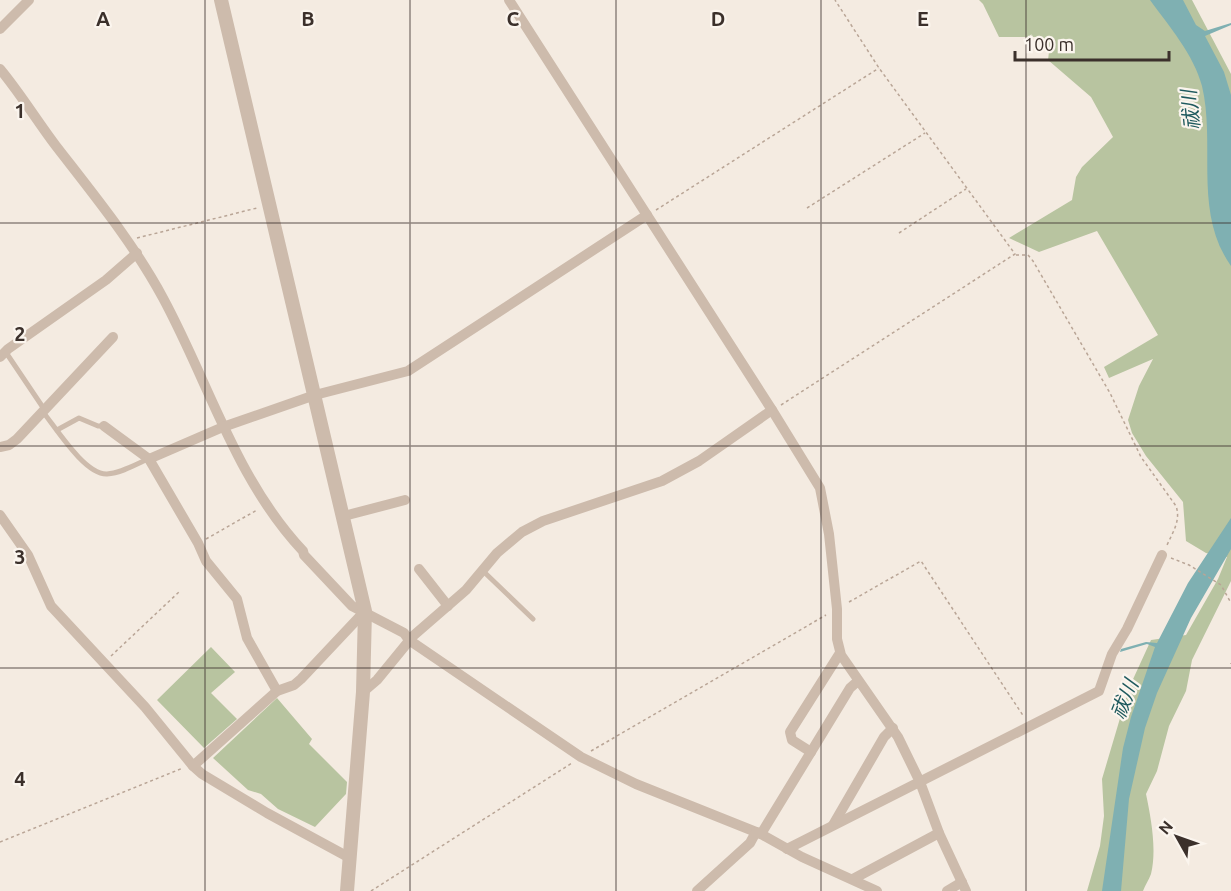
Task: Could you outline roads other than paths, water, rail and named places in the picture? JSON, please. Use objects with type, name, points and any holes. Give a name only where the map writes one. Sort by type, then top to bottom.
[{"type":"street","points":[[0,29],[29,0]]},
{"type":"street","points":[[221,0],[365,611],[363,692],[347,891]]},
{"type":"street","points":[[509,0],[820,488],[837,609],[837,639],[840,653],[893,728],[920,782],[939,833],[964,887],[947,891]]},
{"type":"street","points":[[0,69],[136,253],[163,299],[223,427],[266,506],[304,555],[352,606],[404,633],[409,640],[581,757],[636,784],[759,833],[877,891]]},
{"type":"street","points":[[149,459],[223,427],[315,395],[408,370],[647,215]]},
{"type":"street","points":[[3,354],[106,280],[136,253]]},
{"type":"street","points":[[0,447],[9,445],[17,439],[112,337]]},
{"type":"street","points":[[363,692],[377,680],[409,640],[466,590],[504,546],[531,526],[662,481],[699,461],[772,410]]},
{"type":"street","points":[[104,426],[149,459],[206,561],[237,599],[247,638],[277,691]]},
{"type":"street","points":[[344,516],[405,500]]},
{"type":"street","points":[[0,515],[28,555],[51,606],[146,707],[202,774],[267,813],[350,858]]},
{"type":"street","points":[[788,849],[1099,691],[1112,654],[1127,629],[1162,555]]},
{"type":"street","points":[[419,569],[448,606]]},
{"type":"street","points":[[192,764],[277,691],[294,685],[301,679],[365,611]]},
{"type":"street","points":[[811,752],[792,740],[790,732],[840,653]]},
{"type":"street","points":[[697,891],[759,833],[850,688],[858,681]]},
{"type":"street","points":[[833,825],[884,737],[893,728]]},
{"type":"street","points":[[853,879],[939,833]]},
{"type":"lane","points":[[3,354],[77,456],[102,474],[118,472],[149,459]]},
{"type":"lane","points":[[57,430],[79,418],[98,426],[104,426]]},
{"type":"lane","points":[[482,570],[533,619]]},
{"type":"water","points":[[1150,0],[1183,0],[1196,25],[1205,31],[1231,23],[1205,36],[1224,72],[1231,95],[1231,266],[1219,245],[1212,224],[1207,178],[1206,109],[1202,86],[1187,52]]},
{"type":"water","points":[[1231,518],[1231,549],[1191,618],[1157,693],[1145,728],[1129,799],[1121,891],[1102,891],[1123,748],[1155,647],[1147,644],[1120,652],[1121,649],[1146,642],[1157,643],[1188,583]]},
{"type":"water label","name":"祓川","points":[[1190,110]]},
{"type":"water label","name":"祓川","points":[[1124,699]]}]
